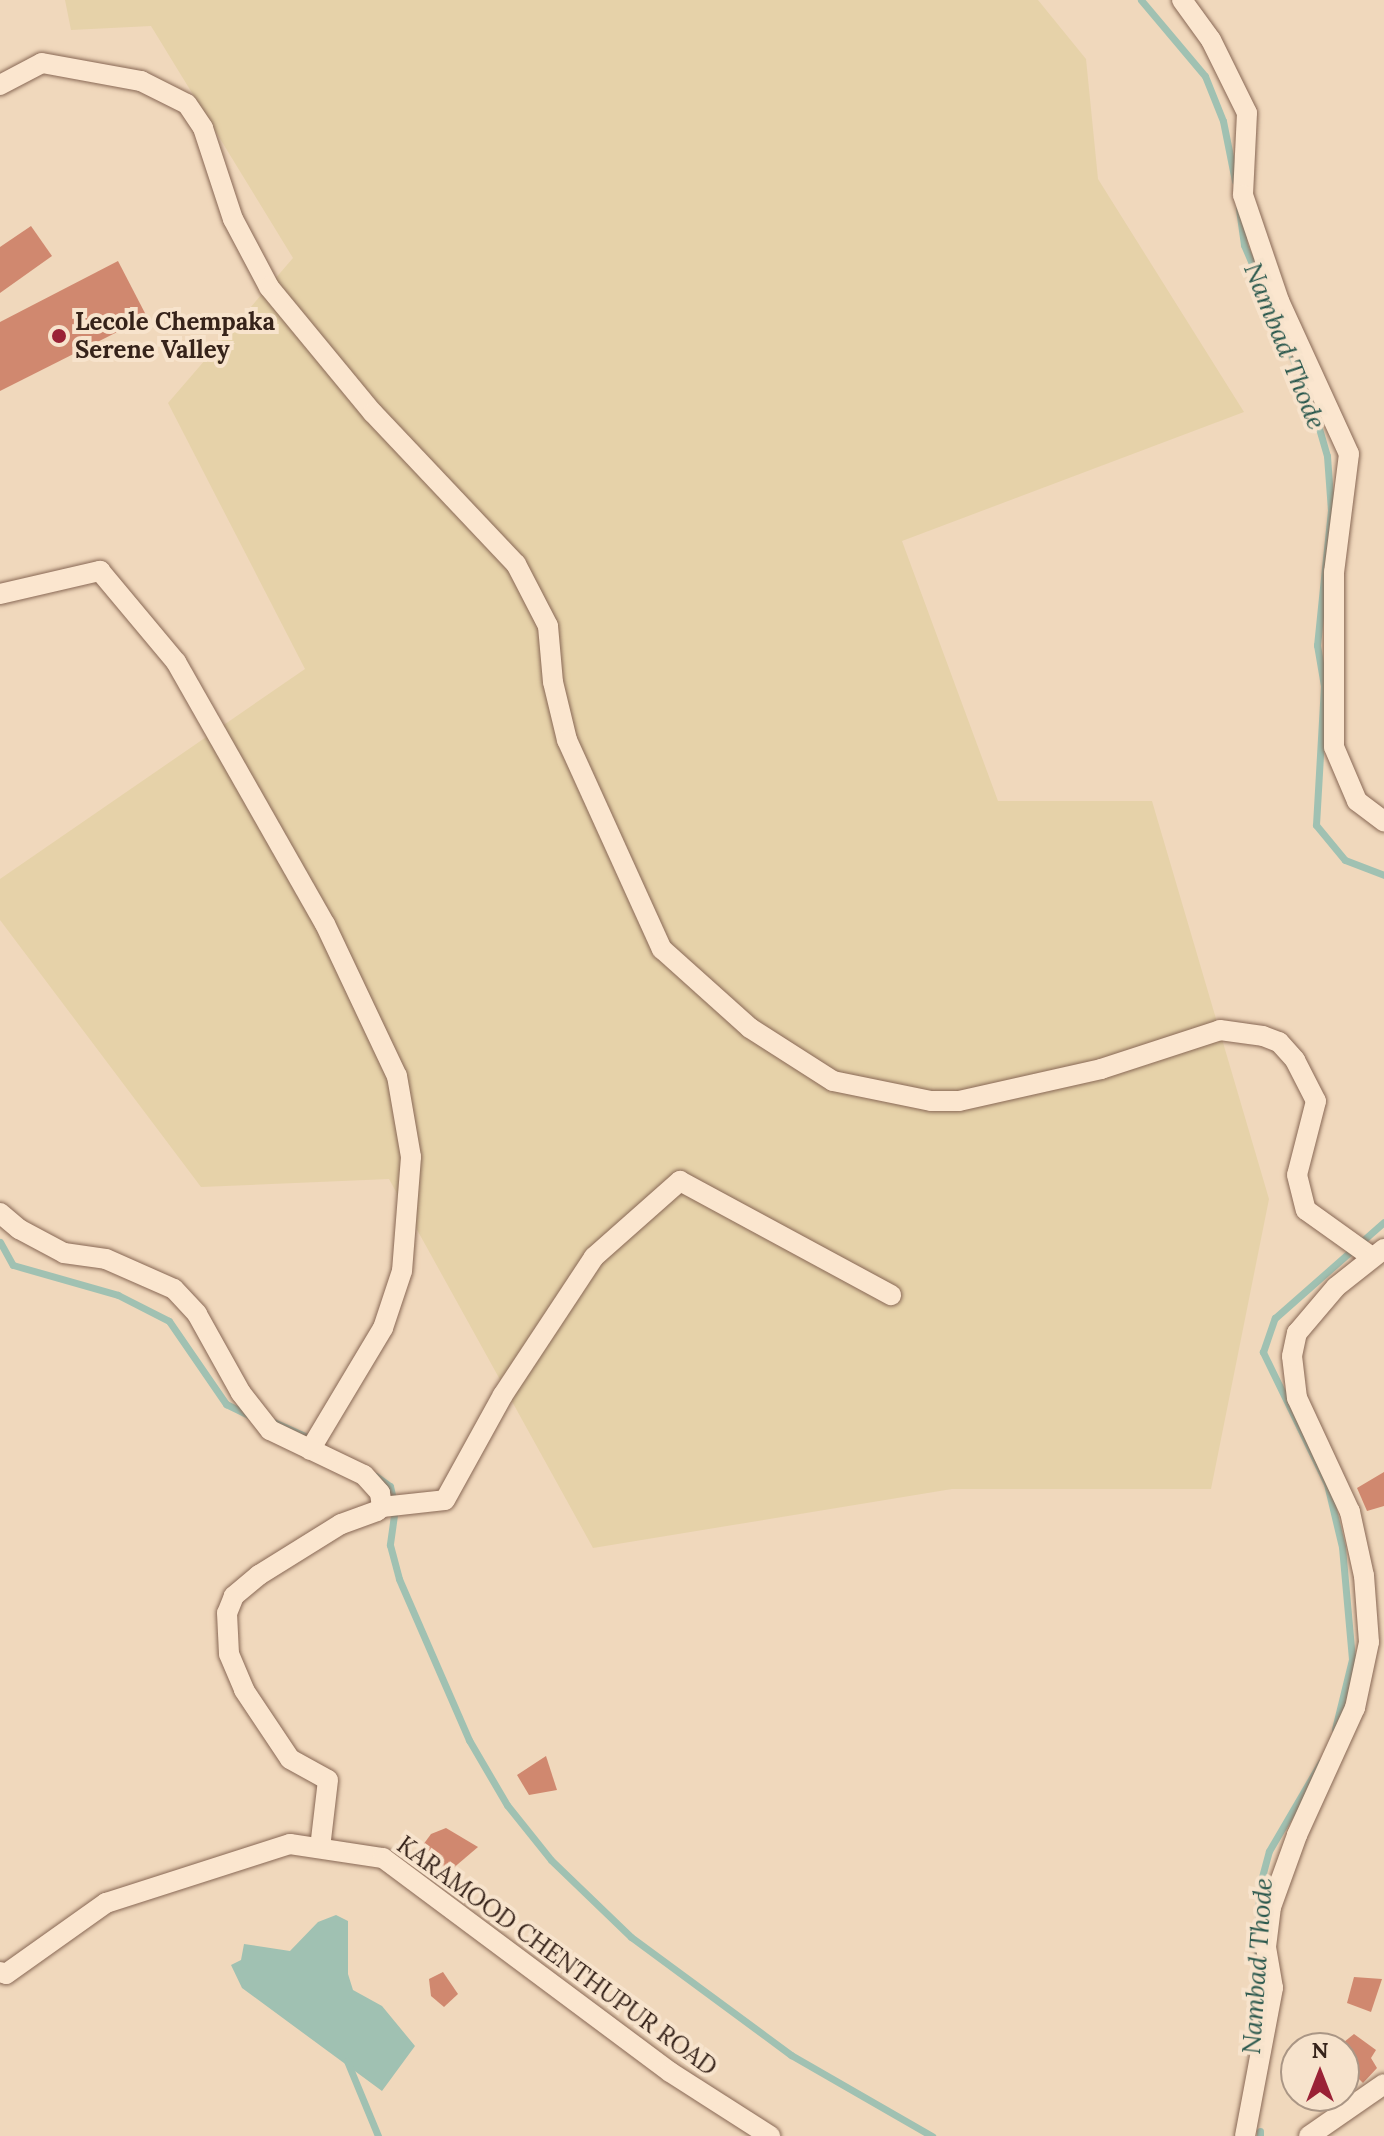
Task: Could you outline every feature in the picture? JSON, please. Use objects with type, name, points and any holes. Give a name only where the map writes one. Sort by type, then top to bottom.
[{"type":"street","points":[[1182,0],[1211,40],[1247,113],[1243,195],[1279,301],[1349,454],[1334,572],[1334,747],[1357,801],[1384,821]]},
{"type":"street","points":[[0,85],[42,63],[141,81],[187,104],[203,128],[233,219],[269,287],[373,413],[421,458],[516,564],[548,626],[553,682],[567,740],[662,949],[750,1028],[833,1081],[931,1101],[959,1101],[1101,1069],[1220,1030],[1279,1042],[1304,1074],[1316,1101],[1297,1175],[1306,1210],[1339,1233],[1378,1253],[1336,1287],[1297,1333],[1292,1356],[1297,1398],[1350,1512],[1364,1576],[1369,1642],[1355,1708],[1297,1835],[1271,1907],[1266,1947],[1273,1988],[1245,2136]]},
{"type":"street","points":[[0,594],[100,571],[176,662],[325,924],[397,1076],[411,1157],[402,1271],[383,1328],[310,1450]]},
{"type":"street","points":[[320,1848],[328,1780],[290,1759],[244,1690],[232,1664],[226,1626],[229,1604],[246,1585],[303,1546],[358,1517],[382,1507],[445,1500],[503,1395],[594,1257],[680,1181],[891,1295]]},
{"type":"street","points":[[0,1213],[19,1229],[64,1253],[106,1259],[174,1289],[197,1314],[241,1393],[270,1430],[374,1481],[382,1507]]},
{"type":"street","name":"KARAMOOD CHENTHUPUR ROAD","points":[[0,1972],[6,1974],[106,1903],[290,1844],[383,1858],[670,2072],[770,2136]]},
{"type":"street","points":[[1309,2136],[1384,2084]]},
{"type":"shaded area","points":[[65,0],[1038,0],[1086,59],[1098,179],[1244,412],[902,541],[998,801],[1152,801],[1269,1199],[1211,1489],[952,1489],[593,1548],[389,1179],[201,1187],[0,920],[0,879],[305,669],[168,403],[293,258],[151,26],[71,30]]},
{"type":"shaded area","points":[[336,1915],[348,1921],[348,1974],[353,1990],[382,2006],[415,2046],[382,2091],[242,1988],[231,1965],[241,1960],[244,1944],[290,1951],[318,1922]]},
{"type":"building","name":"Lecole Chempaka Serene Valley","points":[[31,226],[52,256],[0,293],[0,247]]},
{"type":"building","name":"Lecole Chempaka Serene Valley","points":[[118,261],[147,317],[0,391],[0,322]]},
{"type":"building","points":[[1384,1472],[1384,1506],[1367,1511],[1357,1488]]},
{"type":"building","points":[[546,1756],[557,1790],[529,1795],[517,1775]]},
{"type":"building","points":[[446,1828],[478,1847],[451,1870],[437,1868],[420,1849],[431,1834]]},
{"type":"building","points":[[443,1972],[458,1994],[444,2007],[431,1996],[429,1979]]},
{"type":"building","points":[[1354,1977],[1382,1979],[1371,2012],[1347,2003]]},
{"type":"building","points":[[1360,2038],[1376,2050],[1371,2058],[1377,2068],[1363,2083],[1360,2080]]},
{"type":"waterway","name":"Nambad Thode","points":[[1141,0],[1205,76],[1223,121],[1235,181]]},
{"type":"waterway","name":"Nambad Thode","points":[[1239,209],[1244,245],[1312,404],[1327,456],[1331,510],[1317,645],[1324,686],[1316,825],[1345,860],[1384,875]]},
{"type":"waterway","name":"Nambad Thode","points":[[1335,1729],[1352,1659],[1342,1547],[1327,1484],[1263,1352],[1275,1318],[1384,1222]]},
{"type":"waterway","points":[[0,1242],[13,1265],[118,1295],[169,1321],[226,1404],[251,1416]]},
{"type":"waterway","points":[[267,1419],[314,1440]]},
{"type":"waterway","points":[[376,1476],[390,1486],[395,1508],[390,1545],[399,1579],[469,1740],[507,1805],[551,1860],[631,1937],[791,2055],[932,2136]]},
{"type":"waterway","name":"Nambad Thode","points":[[1256,2030],[1259,1888],[1269,1851],[1321,1762]]},
{"type":"waterway","points":[[347,2061],[378,2136]]},
{"type":"waterway","name":"Nambad Thode","points":[[1260,2131],[1260,2136]]},
{"type":"place","name":"Lecole Chempaka Serene Valley","points":[[59,336]]}]
